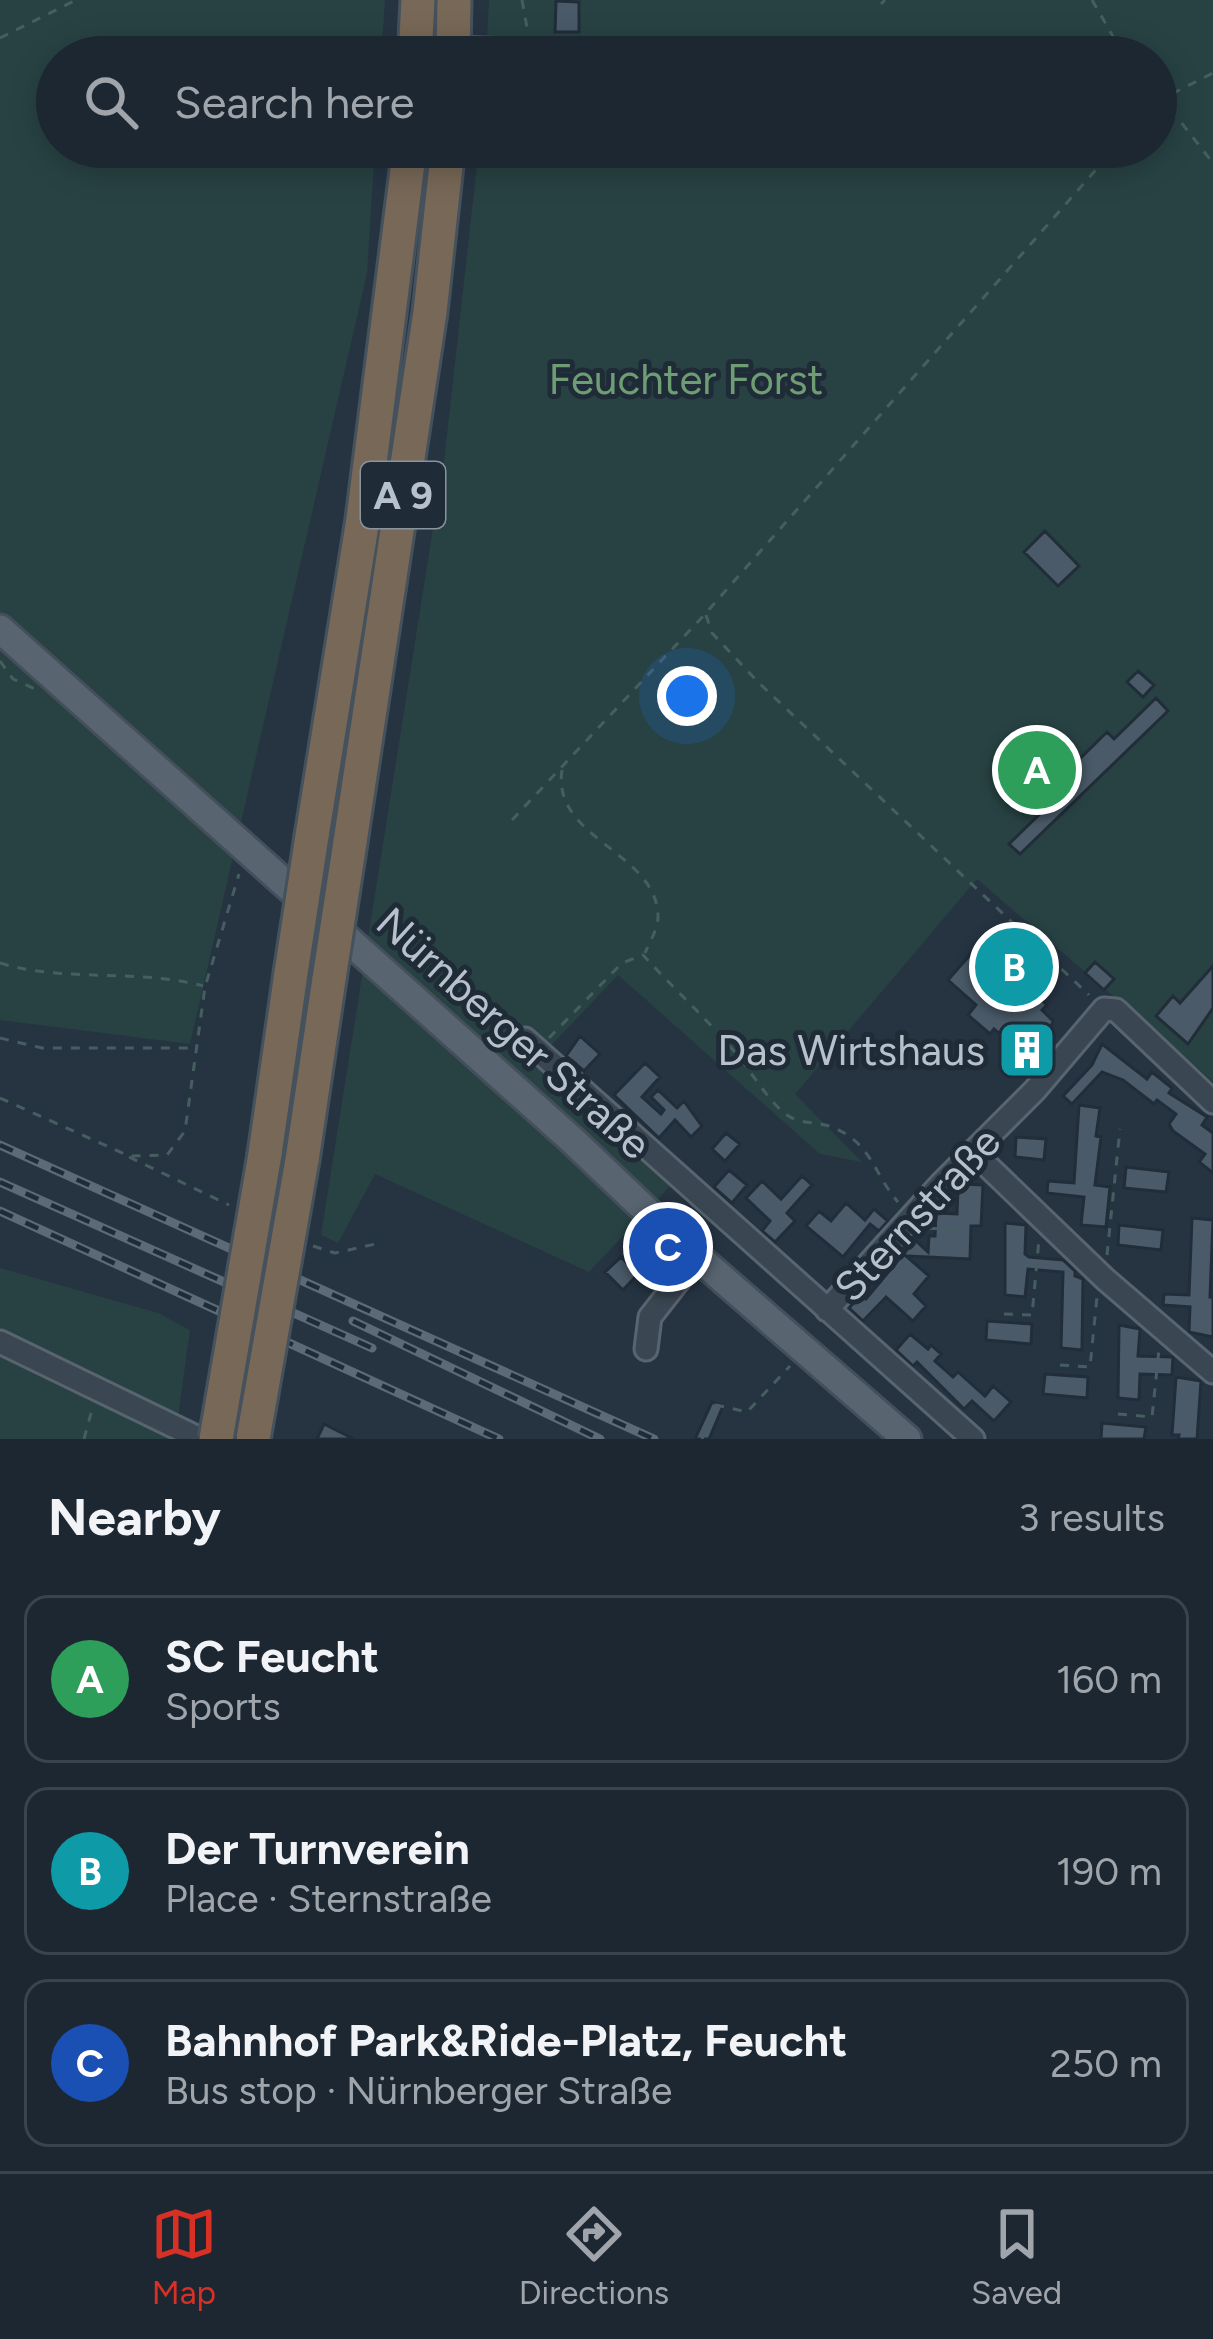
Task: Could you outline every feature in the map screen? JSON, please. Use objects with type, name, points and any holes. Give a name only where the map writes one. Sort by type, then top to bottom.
[{"type":"highway","points":[[416,36],[418,0]]},
{"type":"highway","points":[[453,36],[454,0]]},
{"type":"highway","name":"A 9","points":[[216,1439],[366,497],[407,168]]},
{"type":"highway","name":"A 9","points":[[253,1439],[302,1160],[430,312],[446,168]]},
{"type":"main road","name":"Nürnberger Straße","points":[[0,629],[697,1257],[907,1439]]},
{"type":"street","points":[[1104,1009],[1116,1010],[1213,1102]]},
{"type":"street","name":"Sternstraße","points":[[827,1310],[1104,1009]]},
{"type":"street","points":[[531,1044],[973,1439]]},
{"type":"street","points":[[974,1153],[1040,1220],[1213,1372]]},
{"type":"street","points":[[646,1349],[650,1317],[697,1257]]},
{"type":"street","points":[[0,1342],[200,1439]]},
{"type":"path","points":[[0,38],[76,0]]},
{"type":"path","points":[[522,0],[527,15]]},
{"type":"path","points":[[1092,0],[1113,36]]},
{"type":"path","points":[[1177,90],[1213,73]]},
{"type":"path","points":[[1177,123],[1213,163]]},
{"type":"path","points":[[512,820],[706,613],[1098,168]]},
{"type":"path","points":[[706,613],[712,633],[758,682],[1104,1009]]},
{"type":"path","points":[[433,963],[531,1044],[622,963],[644,956],[659,920],[655,898],[635,870],[569,810],[559,789],[562,769]]},
{"type":"path","points":[[0,1098],[129,1156],[167,1155],[185,1131],[205,987],[242,864],[253,854]]},
{"type":"path","points":[[644,956],[730,1046],[783,1114],[840,1131],[874,1159],[884,1185],[911,1227],[956,1230]]},
{"type":"path","points":[[0,963],[26,971],[167,976],[205,987]]},
{"type":"path","points":[[0,1037],[42,1048],[194,1048]]},
{"type":"path","points":[[1004,1314],[1032,1316],[1040,1220]]},
{"type":"path","points":[[335,1253],[380,1243]]},
{"type":"path","points":[[1118,1414],[1152,1417],[1164,1330]]},
{"type":"path","points":[[702,1439],[716,1406],[747,1412],[791,1364]]},
{"type":"path","points":[[83,1439],[99,1388]]},
{"type":"green space","points":[[0,0],[385,0],[382,36],[36,36],[36,168],[374,168],[367,273],[190,1044],[0,1020]]},
{"type":"green space","name":"Feuchter Forst","points":[[489,0],[1213,0],[1213,1082],[977,879],[795,1094],[862,1162],[820,1154],[618,975],[542,1055],[671,1185],[589,1272],[375,1174],[338,1243],[321,1235],[445,453],[477,168],[1177,168],[1177,36],[487,36]]},
{"type":"green space","points":[[0,1268],[158,1313],[190,1330],[175,1439],[0,1439]]},
{"type":"building","points":[[556,1],[579,2],[579,32],[555,32]]},
{"type":"building","points":[[1045,531],[1079,566],[1058,586],[1024,552]]},
{"type":"building","points":[[1138,671],[1154,685],[1143,697],[1127,682]]},
{"type":"building","points":[[1156,698],[1168,711],[1020,854],[1009,844],[1051,803],[1043,795],[1107,732],[1114,739]]},
{"type":"building","points":[[982,941],[1005,961],[1013,951],[1029,966],[1018,979],[1047,1005],[1042,1010],[1053,1021],[1044,1049],[1028,1068],[1010,1052],[1015,1047],[968,1015],[976,1005],[948,980]]},
{"type":"building","points":[[1095,962],[1114,979],[1104,990],[1085,973]]},
{"type":"building","points":[[1213,966],[1213,1008],[1188,1044],[1156,1016],[1173,996],[1180,1003]]},
{"type":"building","points":[[580,1036],[600,1054],[584,1071],[566,1056]]},
{"type":"building","points":[[1102,1044],[1147,1079],[1152,1072],[1172,1088],[1169,1093],[1207,1117],[1202,1125],[1213,1133],[1213,1173],[1199,1162],[1205,1154],[1173,1131],[1169,1124],[1176,1114],[1123,1080],[1102,1072],[1072,1104],[1063,1096],[1092,1065]]},
{"type":"building","points":[[645,1063],[660,1077],[642,1097],[661,1114],[664,1110],[651,1097],[658,1090],[677,1108],[684,1101],[702,1126],[691,1137],[675,1120],[659,1138],[614,1095]]},
{"type":"building","points":[[1079,1105],[1100,1108],[1095,1185],[1110,1187],[1106,1227],[1081,1225],[1084,1197],[1047,1193],[1048,1181],[1074,1183]]},
{"type":"building","points":[[726,1133],[740,1144],[725,1161],[712,1149]]},
{"type":"building","points":[[1016,1137],[1046,1139],[1044,1160],[1015,1157]]},
{"type":"building","points":[[1126,1167],[1169,1172],[1166,1192],[1124,1188]]},
{"type":"building","points":[[729,1170],[747,1185],[732,1203],[714,1187]]},
{"type":"building","points":[[802,1176],[812,1185],[787,1213],[795,1221],[775,1242],[762,1231],[770,1221],[746,1198],[762,1181],[781,1199]]},
{"type":"building","points":[[962,1184],[983,1185],[981,1226],[971,1226],[970,1259],[906,1256],[929,1276],[914,1294],[926,1306],[913,1321],[886,1297],[863,1321],[849,1308],[862,1294],[866,1299],[915,1240],[928,1252],[929,1236],[935,1236],[936,1213],[957,1214]]},
{"type":"building","points":[[846,1203],[865,1220],[874,1209],[888,1221],[879,1231],[870,1224],[843,1257],[806,1226],[819,1211],[831,1221]]},
{"type":"building","points":[[1192,1218],[1213,1220],[1213,1337],[1189,1332],[1190,1307],[1163,1305],[1164,1294],[1189,1295]]},
{"type":"building","points":[[1005,1223],[1026,1225],[1025,1254],[1029,1257],[1063,1260],[1083,1279],[1082,1350],[1061,1348],[1063,1272],[1028,1269],[1025,1297],[1005,1295]]},
{"type":"building","points":[[1119,1225],[1163,1230],[1161,1250],[1118,1245]]},
{"type":"building","points":[[621,1257],[638,1274],[623,1290],[605,1272]]},
{"type":"building","points":[[987,1321],[1032,1324],[1031,1344],[986,1340]]},
{"type":"building","points":[[1119,1325],[1140,1329],[1138,1356],[1173,1357],[1172,1375],[1140,1374],[1139,1400],[1118,1398]]},
{"type":"building","points":[[910,1334],[941,1354],[935,1361],[953,1377],[958,1372],[985,1396],[993,1386],[1011,1402],[994,1421],[972,1401],[964,1409],[917,1362],[913,1366],[896,1350]]},
{"type":"building","points":[[1045,1374],[1088,1377],[1087,1398],[1043,1394]]},
{"type":"building","points":[[1176,1377],[1201,1381],[1197,1439],[1172,1435]]},
{"type":"building","points":[[712,1402],[723,1406],[709,1439],[695,1439]]},
{"type":"building","points":[[1102,1423],[1146,1427],[1144,1439],[1101,1439]]},
{"type":"building","points":[[324,1424],[354,1439],[317,1439]]},
{"type":"railway","points":[[0,1145],[654,1439]]},
{"type":"railway","points":[[0,1182],[372,1348]]},
{"type":"railway","points":[[0,1211],[499,1439]]},
{"type":"railway","points":[[353,1321],[600,1439]]},
{"type":"place","name":"SC Feucht","points":[[1037,770]]},
{"type":"place","name":"Der Turnverein","points":[[1014,967]]},
{"type":"place","name":"Das Wirtshaus","points":[[1027,1050]]},
{"type":"place","name":"Bahnhof Park&Ride-Platz, Feucht","points":[[668,1247]]}]
